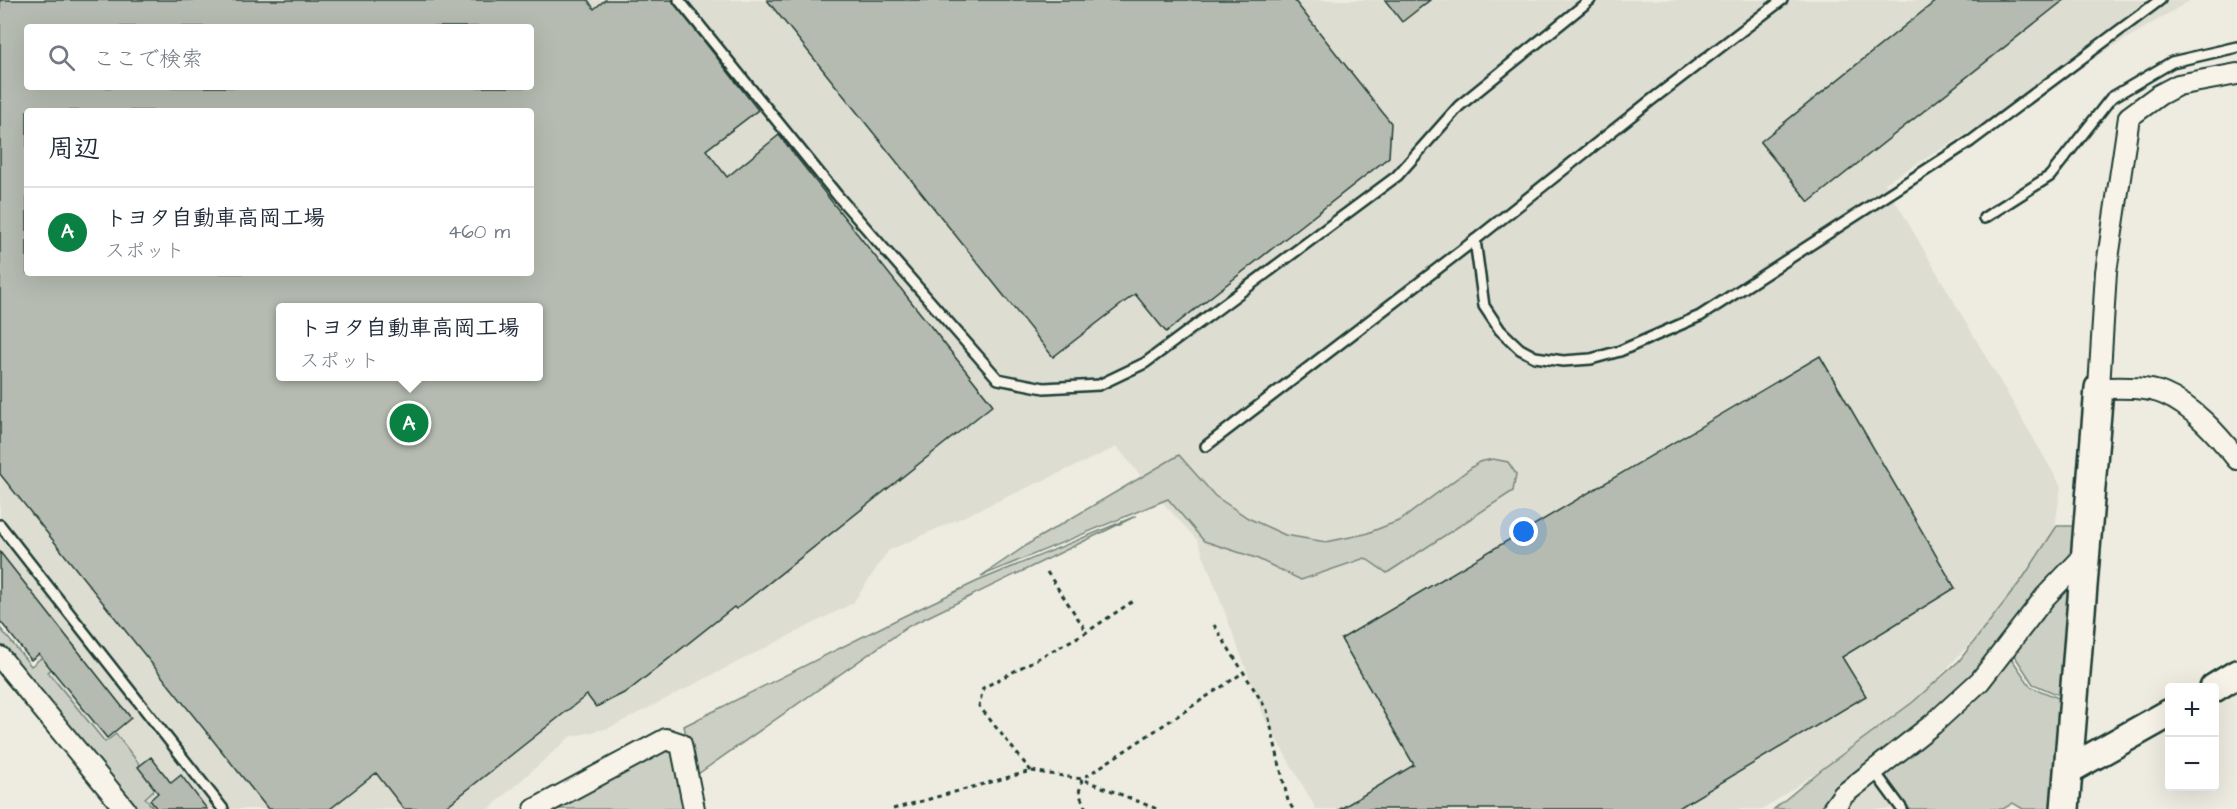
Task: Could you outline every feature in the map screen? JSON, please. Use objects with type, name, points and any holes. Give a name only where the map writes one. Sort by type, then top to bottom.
[{"type":"street","points":[[2065,809],[2087,553],[2106,272],[2129,117],[2159,94],[2178,85],[2237,74]]},
{"type":"street","points":[[2099,388],[2131,388],[2164,394],[2191,411],[2222,440],[2237,459]]},
{"type":"street","points":[[1833,809],[1843,795],[1933,724],[1980,681],[2045,597],[2087,553]]},
{"type":"street","points":[[0,657],[125,809]]},
{"type":"street","points":[[2219,684],[2237,674]]},
{"type":"street","points":[[2070,769],[2165,715]]},
{"type":"street","points":[[535,809],[666,739],[681,744],[694,809]]},
{"type":"lane","points":[[679,0],[837,195],[998,380],[1044,388],[1099,385],[1145,363],[1397,176],[1459,106],[1590,0]]},
{"type":"lane","points":[[1206,446],[1475,240],[1782,0]]},
{"type":"lane","points":[[1475,240],[1485,306],[1500,330],[1520,349],[1535,357],[1563,361],[1591,360],[1620,351],[1700,316],[1971,141],[2160,0]]},
{"type":"lane","points":[[1983,218],[2050,176],[2111,98],[2172,62],[2237,47]]},
{"type":"lane","points":[[0,525],[223,809]]},
{"type":"lane","points":[[1874,771],[1902,809]]},
{"type":"path","points":[[1047,572],[1086,632]]},
{"type":"path","points":[[1031,771],[979,705],[983,688],[1086,632],[1136,599]]},
{"type":"path","points":[[1214,625],[1267,710],[1288,801],[1293,809]]},
{"type":"path","points":[[1086,809],[1079,793],[1082,779],[1244,672]]},
{"type":"path","points":[[893,809],[1031,771],[1082,779],[1157,809]]},
{"type":"shaded area","points":[[0,0],[2191,0],[1885,183],[2061,486],[2051,555],[1917,701],[1764,809],[1316,809],[1265,719],[1198,541],[1162,502],[1117,447],[888,551],[853,603],[609,728],[570,737],[489,809],[152,809],[0,615]]},
{"type":"shaded area","points":[[1179,455],[1215,496],[1248,518],[1285,535],[1326,542],[1365,534],[1401,520],[1479,462],[1493,459],[1508,462],[1516,474],[1513,491],[1387,573],[1365,558],[1301,580],[1256,558],[1204,541],[1168,499],[981,576],[1036,539]]},
{"type":"shaded area","points":[[1136,516],[909,626],[695,776],[684,726],[978,581]]},
{"type":"shaded area","points":[[2057,526],[2075,526],[2075,546],[2069,559],[1973,677],[1929,718],[1837,789],[1822,809],[1774,809],[1821,770],[1913,702],[1959,661],[2023,578]]},
{"type":"shaded area","points":[[2067,585],[2078,589],[2066,698],[2033,684],[2012,652]]},
{"type":"shaded area","points":[[0,628],[31,666],[67,638],[76,648],[48,672],[105,742],[116,734],[157,787],[145,798],[154,809],[131,809],[0,651]]},
{"type":"shaded area","points":[[2009,655],[2031,687],[2066,701],[2057,809],[2023,809],[2013,803],[2003,809],[1909,809],[1882,772]]},
{"type":"shaded area","points":[[667,747],[674,751],[685,809],[551,809]]},
{"type":"shaded area","points":[[1875,783],[1895,809],[1850,809],[1847,805]]},
{"type":"building","points":[[0,0],[588,0],[594,9],[605,0],[672,0],[758,110],[706,150],[727,177],[779,135],[993,405],[736,609],[734,607],[628,691],[596,707],[587,695],[443,809],[404,809],[376,773],[330,809],[268,809],[0,474]]},
{"type":"building","points":[[767,0],[1294,0],[1391,123],[1389,157],[1166,332],[1135,294],[1053,357]]},
{"type":"building","points":[[1385,0],[1430,0],[1402,22]]},
{"type":"building","points":[[1937,0],[2064,0],[1809,202],[1760,142]]},
{"type":"building","points":[[1820,356],[1955,588],[1842,657],[1866,696],[1677,809],[1340,809],[1414,765],[1341,639]]},
{"type":"building","points":[[0,552],[131,718],[107,738],[39,654],[31,660],[0,621]]},
{"type":"building","points":[[151,757],[171,783],[181,775],[207,809],[157,809],[150,800],[158,793],[138,767]]},
{"type":"place","name":"トヨタ自動車高岡工場","points":[[409,423]]}]
